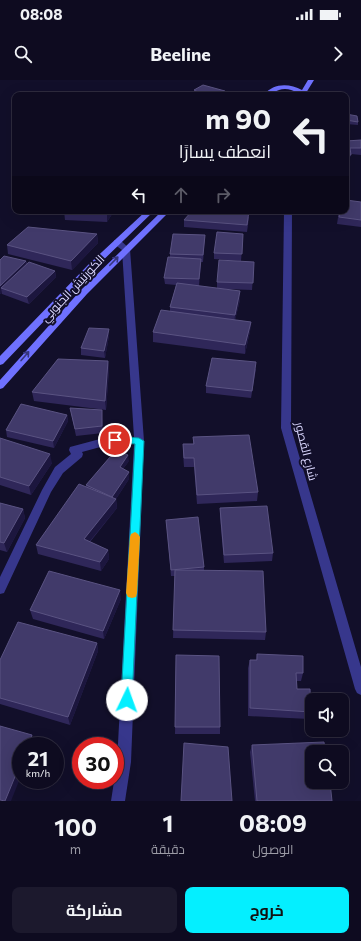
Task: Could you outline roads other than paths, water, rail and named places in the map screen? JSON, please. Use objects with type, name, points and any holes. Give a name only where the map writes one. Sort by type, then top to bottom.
[{"type":"main road","points":[[269,92],[282,80]]},
{"type":"main road","points":[[305,92],[311,80]]},
{"type":"main road","points":[[269,92],[288,87],[300,90],[302,92]]},
{"type":"main road","name":"الكورنيش الجنوبي","points":[[0,362],[117,242],[147,214]]},
{"type":"main road","name":"الكورنيش الجنوبي","points":[[0,386],[52,326],[126,249],[163,214]]},
{"type":"street","name":"شارع القصور","points":[[288,214],[286,428],[361,689]]},
{"type":"street","points":[[117,242],[126,249],[139,441],[124,762],[118,801]]},
{"type":"street","points":[[0,589],[47,490],[59,470],[78,454],[74,450],[115,440],[139,441]]}]
